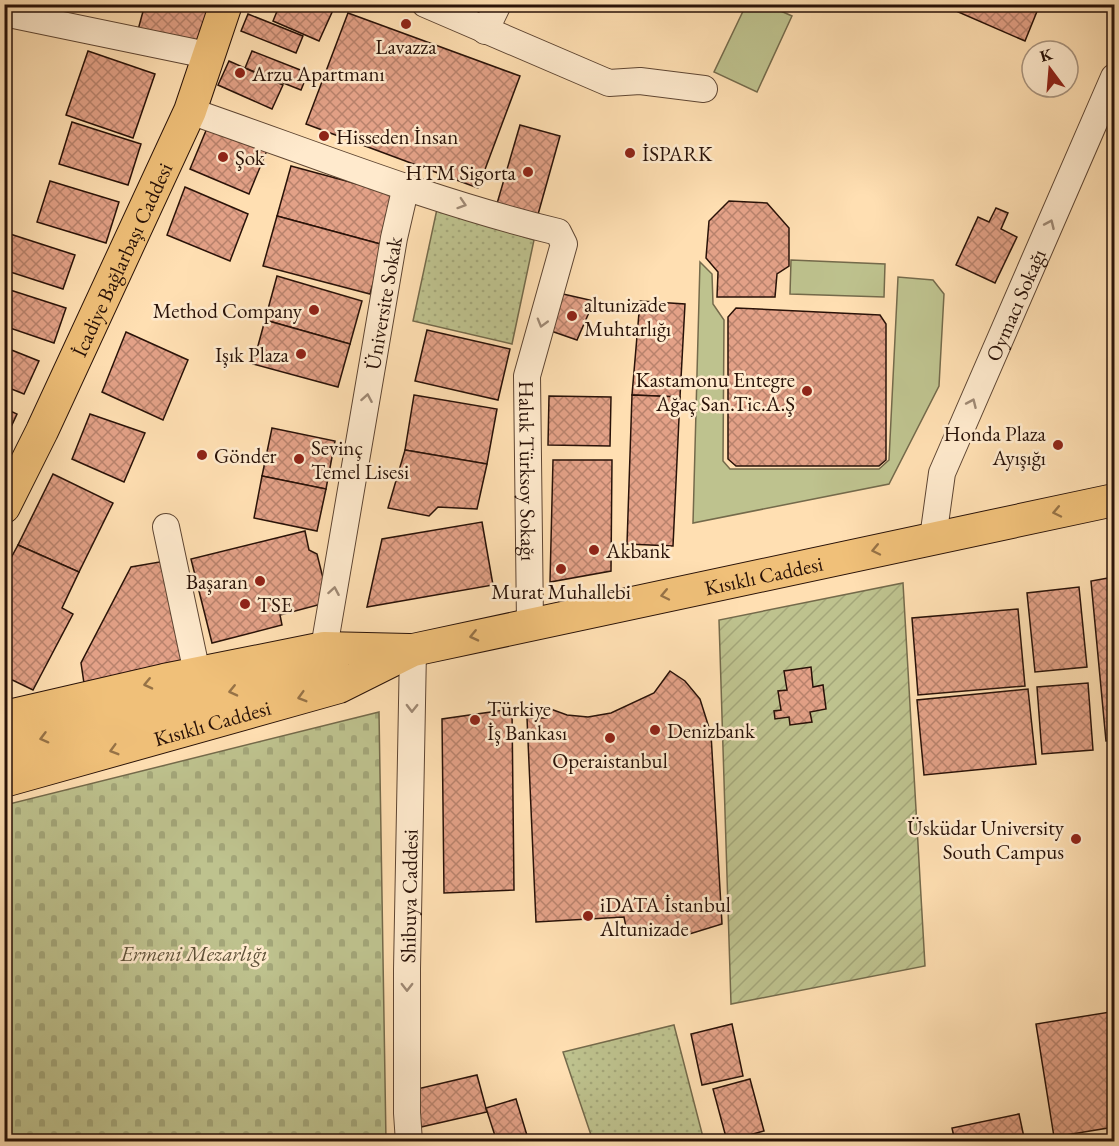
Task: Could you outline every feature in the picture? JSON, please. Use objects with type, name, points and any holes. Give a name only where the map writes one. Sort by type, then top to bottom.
[{"type":"main road","name":"İcadiye Bağlarbaşı Caddesi","points":[[4,507],[42,432],[190,111],[226,4]]},
{"type":"main road","name":"Kısıklı Caddesi","points":[[4,781],[339,687],[413,650],[530,623],[1114,500]]},
{"type":"main road","name":"Kısıklı Caddesi","points":[[7,715],[197,673],[324,648],[413,650]]},
{"type":"main road","points":[[4,749],[177,704],[413,650]]},
{"type":"street","points":[[425,4],[609,83],[640,81],[704,89]]},
{"type":"street","points":[[485,31],[498,4]]},
{"type":"street","points":[[4,13],[207,56]]},
{"type":"street","name":"Oymacı Sokağı","points":[[933,538],[942,473],[1114,77]]},
{"type":"street","points":[[190,111],[406,186]]},
{"type":"street","name":"Haluk Türksoy Sokağı","points":[[406,186],[518,222],[558,232],[564,244],[527,376],[530,623]]},
{"type":"street","name":"Üniversite Sokak","points":[[324,648],[394,238],[406,186]]},
{"type":"street","points":[[166,527],[197,673]]},
{"type":"street","name":"Shibuya Caddesi","points":[[409,1142],[407,969],[413,650]]},
{"type":"green space","points":[[746,5],[767,5],[792,16],[757,92],[714,72]]},
{"type":"green space","points":[[437,209],[534,240],[512,344],[413,321]]},
{"type":"green space","points":[[791,260],[885,264],[884,297],[790,294]]},
{"type":"green space","points":[[700,262],[712,274],[713,304],[724,320],[723,461],[730,469],[879,469],[889,460],[898,277],[933,280],[944,294],[939,386],[889,484],[693,523]]},
{"type":"green space","points":[[903,583],[925,966],[731,1004],[719,620]]},
{"type":"green space","name":"Ermeni Mezarlığı","points":[[379,712],[386,1141],[5,1141],[5,805]]},
{"type":"green space","points":[[674,1025],[704,1141],[593,1141],[563,1052]]},
{"type":"building","points":[[145,4],[175,4],[209,11],[196,43],[138,30]]},
{"type":"building","points":[[280,4],[321,4],[333,10],[319,41],[273,21]]},
{"type":"building","points":[[940,4],[1040,4],[1026,39],[1020,39]]},
{"type":"building","points":[[348,13],[520,76],[478,188],[306,124]]},
{"type":"building","points":[[248,14],[303,36],[296,53],[241,31]]},
{"type":"building","points":[[88,51],[155,74],[133,138],[66,115]]},
{"type":"building","points":[[252,51],[308,73],[301,90],[245,68]]},
{"type":"building","name":"Arzu Apartmanı","points":[[229,61],[283,85],[272,109],[218,85]]},
{"type":"building","points":[[210,121],[270,143],[249,194],[190,169]]},
{"type":"building","points":[[72,122],[141,144],[128,185],[59,164]]},
{"type":"building","name":"HTM Sigorta","points":[[520,125],[560,136],[537,218],[496,207]]},
{"type":"building","points":[[291,166],[398,195],[384,245],[277,216]]},
{"type":"building","points":[[50,181],[119,202],[106,243],[37,222]]},
{"type":"building","points":[[185,187],[248,214],[230,261],[167,235]]},
{"type":"building","points":[[729,201],[767,203],[789,228],[789,266],[777,274],[775,297],[717,297],[718,272],[706,258],[709,221]]},
{"type":"building","points":[[996,208],[1008,213],[1001,229],[1017,237],[995,283],[956,265],[978,217],[989,222]]},
{"type":"building","points":[[277,216],[384,245],[370,294],[263,266]]},
{"type":"building","points":[[4,232],[75,255],[63,289],[4,270]]},
{"type":"building","name":"Method Company","points":[[277,276],[362,301],[350,344],[265,320]]},
{"type":"building","points":[[4,288],[66,308],[54,343],[4,326]]},
{"type":"building","name":"altunizade Muhtarlığı","points":[[563,294],[594,301],[577,340],[551,331]]},
{"type":"building","points":[[640,301],[685,304],[680,397],[632,395]]},
{"type":"building","name":"Kastamonu Entegre Ağaç San.Tic.A.Ş","points":[[736,308],[880,315],[886,324],[886,460],[879,466],[736,466],[728,459],[728,317]]},
{"type":"building","name":"Işık Plaza","points":[[265,320],[350,344],[338,387],[253,364]]},
{"type":"building","points":[[427,330],[510,349],[498,400],[415,381]]},
{"type":"building","points":[[126,332],[188,360],[163,420],[102,392]]},
{"type":"building","points":[[4,347],[39,361],[24,394],[4,386]]},
{"type":"building","points":[[414,395],[497,409],[487,464],[405,450]]},
{"type":"building","points":[[632,395],[680,397],[673,546],[627,544]]},
{"type":"building","points":[[549,396],[611,397],[610,446],[548,445]]},
{"type":"building","points":[[4,408],[17,414],[4,442]]},
{"type":"building","points":[[90,414],[145,433],[124,482],[72,459]]},
{"type":"building","name":"Sevinç Temel Lisesi","points":[[272,428],[335,441],[326,489],[262,476]]},
{"type":"building","points":[[405,450],[487,464],[477,509],[438,507],[429,516],[388,508]]},
{"type":"building","points":[[553,460],[612,460],[611,571],[550,582]]},
{"type":"building","points":[[53,474],[113,503],[79,572],[18,545]]},
{"type":"building","points":[[262,476],[326,489],[317,531],[254,518]]},
{"type":"building","points":[[482,522],[493,585],[367,607],[382,539]]},
{"type":"building","name":"Başaran","points":[[305,531],[309,550],[317,554],[329,602],[280,615],[282,625],[212,643],[191,559]]},
{"type":"building","points":[[18,545],[79,572],[62,608],[73,614],[33,690],[4,676],[4,571]]},
{"type":"building","points":[[165,561],[186,668],[85,690],[81,663],[131,567]]},
{"type":"building","points":[[1114,577],[1114,740],[1106,741],[1091,581]]},
{"type":"building","points":[[1079,587],[1087,667],[1035,672],[1027,593]]},
{"type":"building","points":[[1018,609],[1025,686],[918,695],[912,618]]},
{"type":"building","points":[[811,667],[813,687],[823,685],[826,709],[810,712],[812,722],[790,725],[789,717],[775,719],[774,711],[781,710],[778,691],[787,690],[784,671]]},
{"type":"building","points":[[670,671],[685,681],[700,699],[711,734],[722,924],[683,936],[627,932],[624,917],[536,922],[527,718],[547,718],[548,708],[567,715],[588,717],[611,713],[654,693]]},
{"type":"building","points":[[1088,683],[1093,750],[1042,754],[1037,687]]},
{"type":"building","points":[[1028,689],[1036,764],[924,775],[917,700]]},
{"type":"building","points":[[512,709],[514,890],[444,893],[442,719]]},
{"type":"building","points":[[1110,1012],[1114,1041],[1114,1127],[1054,1137],[1036,1024]]},
{"type":"building","points":[[732,1024],[743,1076],[702,1085],[691,1034]]},
{"type":"building","points":[[477,1075],[487,1112],[421,1127],[417,1089]]},
{"type":"building","points":[[750,1079],[764,1131],[727,1141],[713,1089]]},
{"type":"building","points":[[516,1099],[529,1142],[497,1142],[486,1108]]},
{"type":"building","points":[[1019,1114],[1025,1142],[955,1142],[952,1128]]},
{"type":"place","name":"Lavazza","points":[[406,24]]},
{"type":"place","name":"Arzu Apartmanı","points":[[240,73]]},
{"type":"place","name":"Hisseden İnsan","points":[[324,136]]},
{"type":"place","name":"İSPARK","points":[[630,153]]},
{"type":"place","name":"Şok","points":[[223,157]]},
{"type":"place","name":"HTM Sigorta","points":[[528,172]]},
{"type":"place","name":"Method Company","points":[[314,310]]},
{"type":"place","name":"altunizade Muhtarlığı","points":[[572,316]]},
{"type":"place","name":"Işık Plaza","points":[[301,354]]},
{"type":"place","name":"Kastamonu Entegre Ağaç San.Tic.A.Ş","points":[[807,391]]},
{"type":"place","name":"Honda Plaza Ayışığı","points":[[1058,445]]},
{"type":"place","name":"Gönder","points":[[202,455]]},
{"type":"place","name":"Sevinç Temel Lisesi","points":[[299,459]]},
{"type":"place","name":"Akbank","points":[[594,550]]},
{"type":"place","name":"Murat Muhallebi","points":[[561,569]]},
{"type":"place","name":"Başaran","points":[[260,581]]},
{"type":"place","name":"TSE","points":[[245,604]]},
{"type":"place","name":"Türkiye İş Bankası","points":[[475,720]]},
{"type":"place","name":"Denizbank","points":[[655,730]]},
{"type":"place","name":"Operaistanbul","points":[[610,738]]},
{"type":"place","name":"Üsküdar University South Campus","points":[[1076,839]]},
{"type":"place","name":"iDATA İstanbul Altunizade","points":[[588,916]]}]
